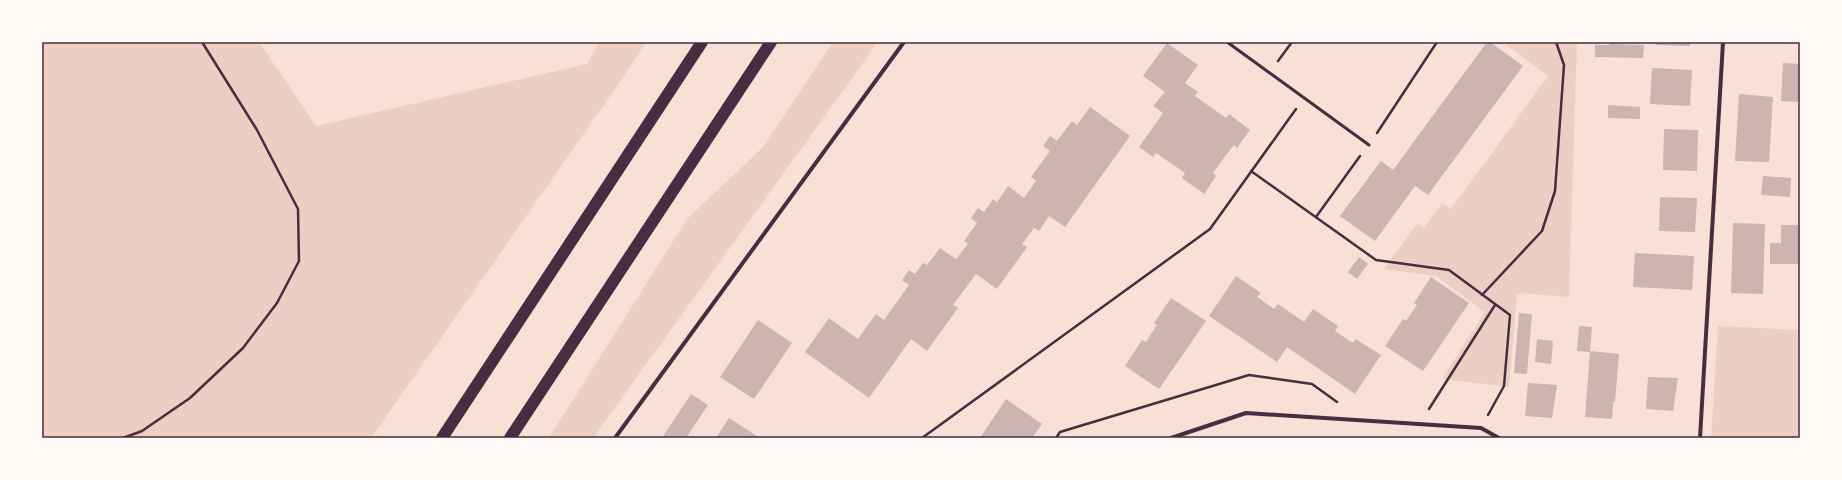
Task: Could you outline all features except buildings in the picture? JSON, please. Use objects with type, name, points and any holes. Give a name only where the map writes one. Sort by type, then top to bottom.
[{"type":"highway","points":[[442,438],[702,42]]},
{"type":"highway","points":[[510,438],[771,42]]},
{"type":"street","points":[[615,438],[904,42]]},
{"type":"street","points":[[1700,438],[1723,42]]},
{"type":"street","points":[[1171,438],[1246,413],[1481,428],[1499,438]]},
{"type":"lane","points":[[1227,42],[1369,145]]},
{"type":"path","points":[[123,438],[142,431],[190,398],[243,348],[277,303],[299,261],[298,209],[257,130],[202,42]]},
{"type":"path","points":[[1269,72],[1292,42]]},
{"type":"path","points":[[1482,295],[1542,231],[1555,191],[1564,65],[1556,42]]},
{"type":"path","points":[[922,438],[1210,229],[1304,98]]},
{"type":"path","points":[[1251,171],[1376,260],[1449,270],[1510,315],[1504,386],[1481,428]]},
{"type":"path","points":[[1419,424],[1496,305]]},
{"type":"path","points":[[1056,438],[1060,432],[1249,375],[1312,384],[1363,420]]},
{"type":"shaded area","points":[[42,42],[259,42],[316,126],[587,64],[599,42],[646,42],[615,89],[371,438],[42,438]]},
{"type":"shaded area","points":[[833,42],[878,42],[593,438],[549,438],[687,219],[762,148]]},
{"type":"shaded area","points":[[1503,42],[1577,42],[1569,297],[1517,293],[1509,387],[1442,379],[1485,312],[1436,276],[1384,269],[1418,223],[1424,228],[1442,203],[1451,209],[1548,76]]},
{"type":"shaded area","points":[[1718,326],[1800,330],[1800,438],[1711,438]]}]
